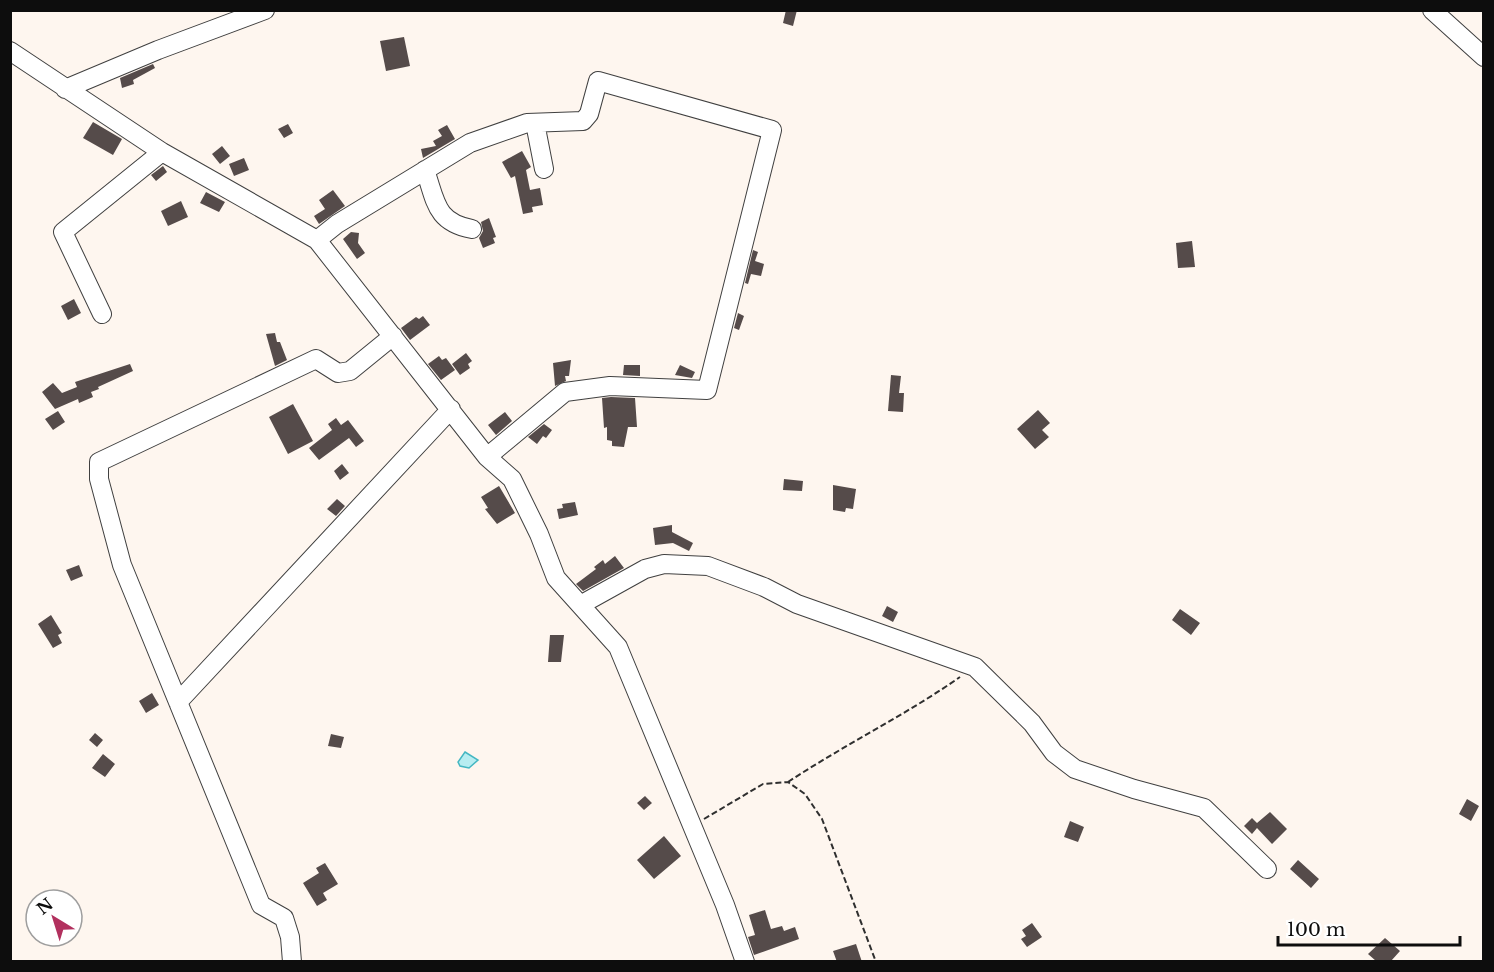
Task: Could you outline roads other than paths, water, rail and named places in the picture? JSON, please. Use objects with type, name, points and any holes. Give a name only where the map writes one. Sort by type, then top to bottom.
[{"type":"street","points":[[65,89],[158,50],[265,10]]},
{"type":"street","points":[[1432,10],[1477,44],[1484,57]]},
{"type":"street","points":[[10,51],[162,152],[317,240],[487,456],[512,479],[539,534],[556,578],[582,604],[618,647],[724,905],[745,962]]},
{"type":"street","points":[[317,240],[337,224],[470,143],[535,123],[583,121],[589,114],[598,81],[772,130],[706,390],[610,386],[565,393],[487,456]]},
{"type":"street","points":[[535,123],[544,169]]},
{"type":"street","points":[[102,314],[63,232],[162,152]]},
{"type":"street","points":[[425,170],[442,216],[460,227],[472,230]]},
{"type":"street","points":[[292,962],[290,937],[284,918],[261,905],[122,565],[99,479],[99,462],[316,359],[338,374],[350,371],[393,336]]},
{"type":"street","points":[[178,702],[451,409]]},
{"type":"street","points":[[582,604],[645,569],[664,564],[708,566],[764,586],[798,604],[975,667],[1032,723],[1053,753],[1076,770],[1204,808],[1267,869]]},
{"type":"water","points":[[465,752],[478,760],[469,768],[460,766],[458,762]]}]
